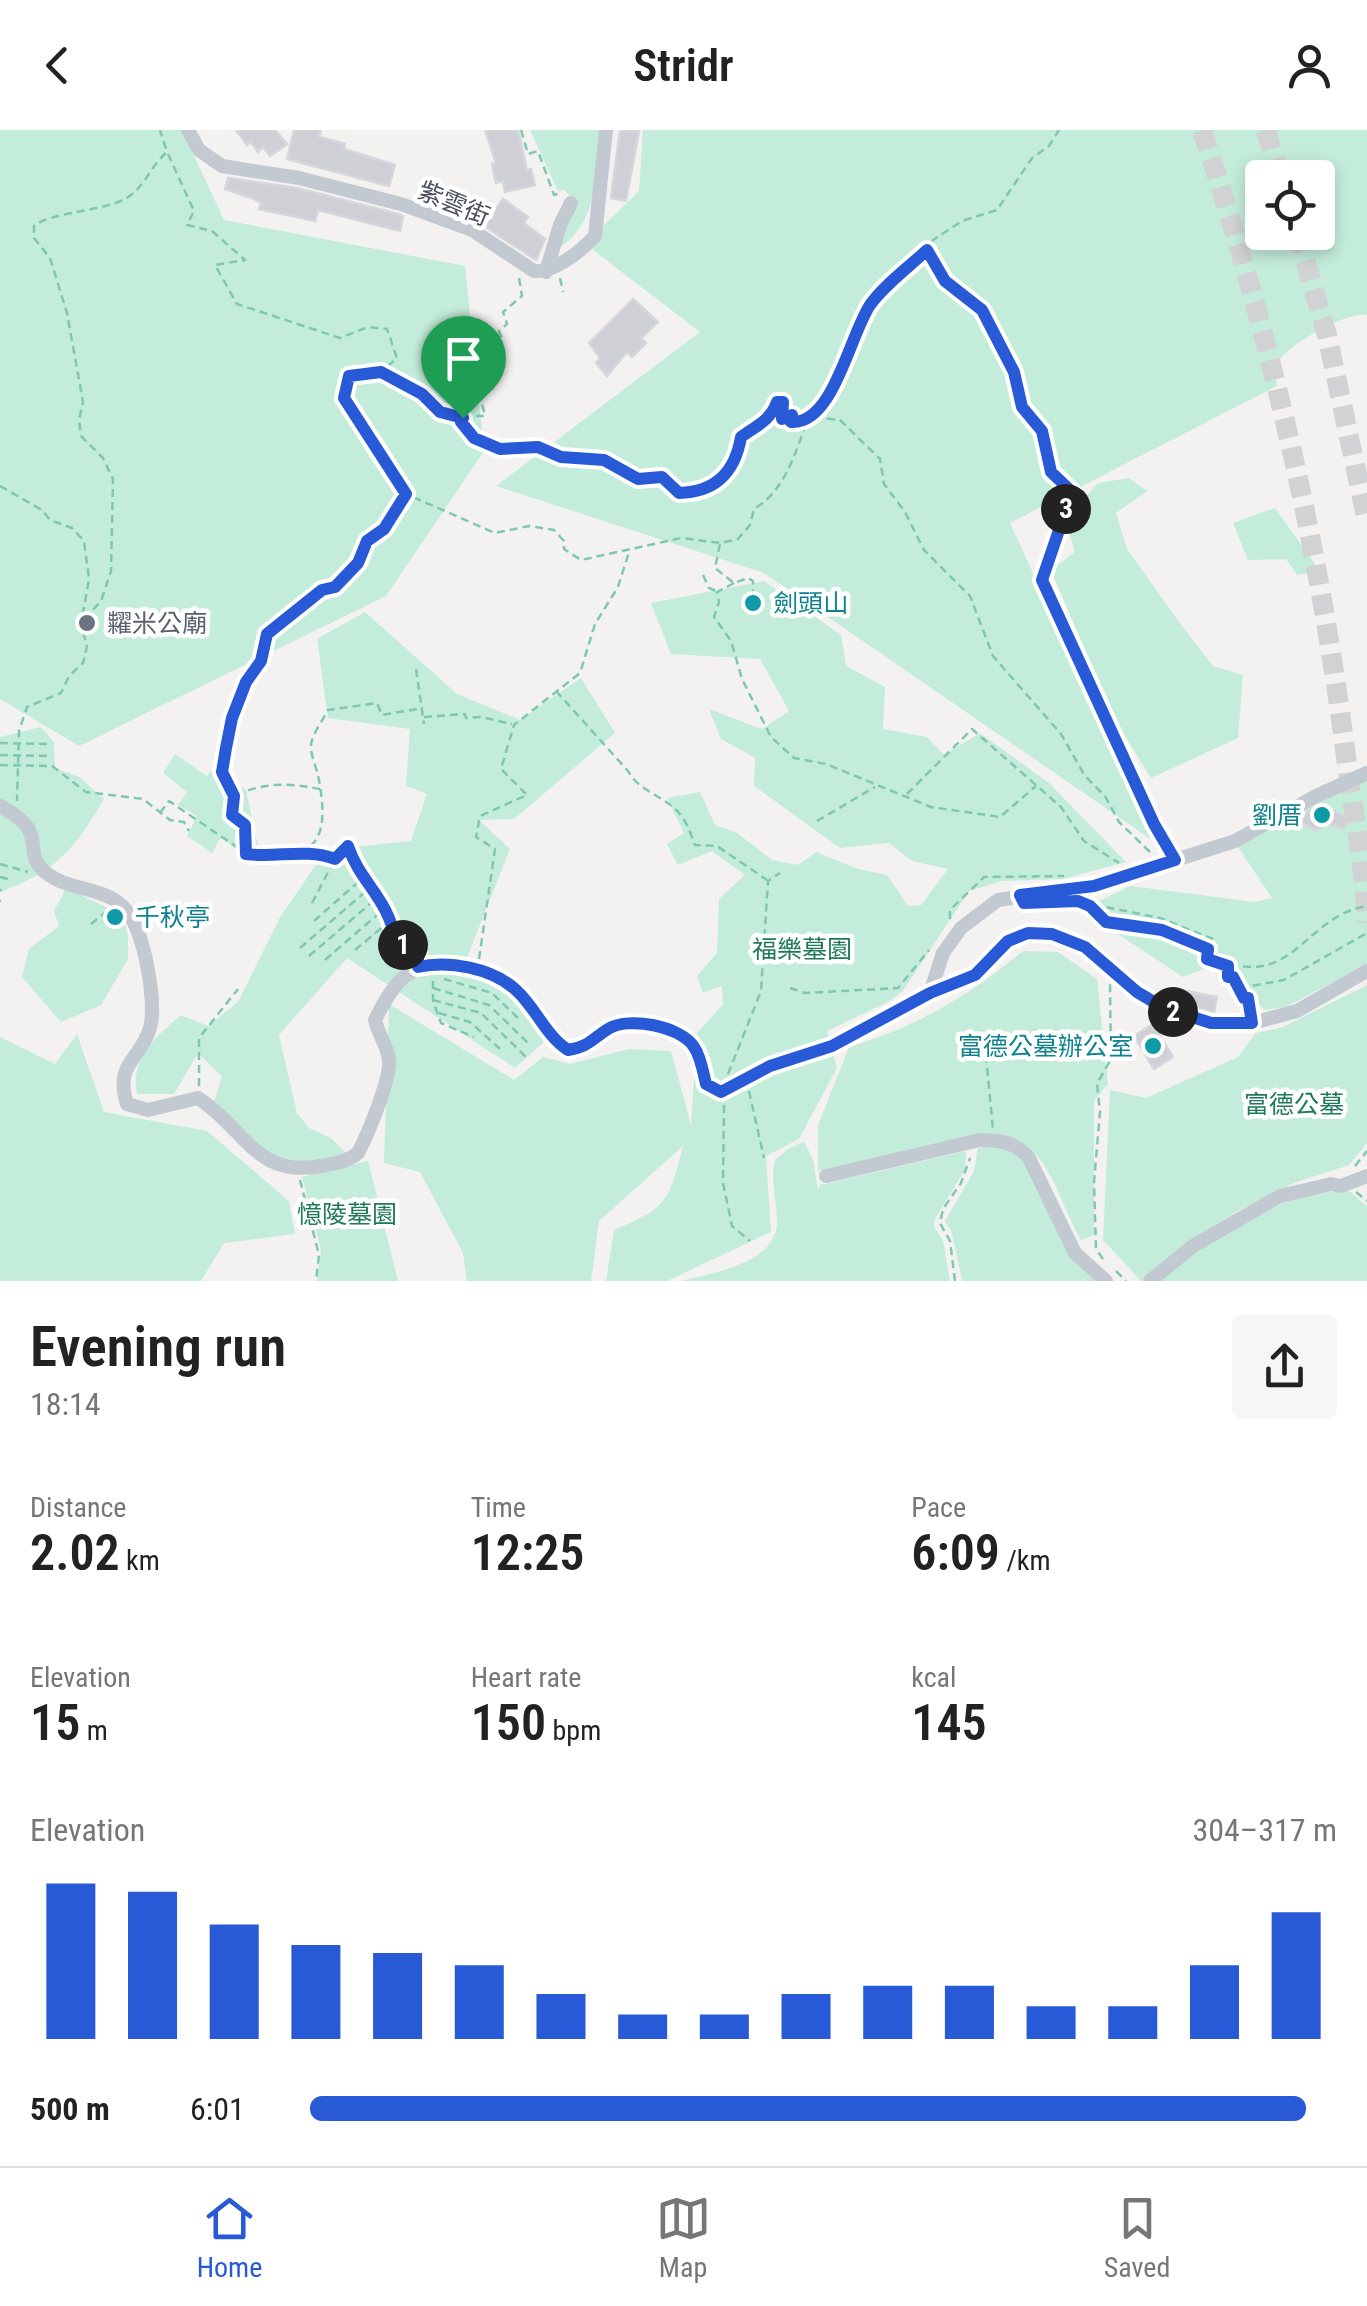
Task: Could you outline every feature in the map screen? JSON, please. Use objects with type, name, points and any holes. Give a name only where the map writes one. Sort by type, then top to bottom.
[{"type":"street","name":"紫雲街","points":[[188,130],[199,150],[222,166],[299,178],[400,204],[472,230],[534,271],[546,272]]},
{"type":"street","points":[[546,272],[558,268],[595,236],[606,130]]},
{"type":"street","points":[[546,272],[571,203]]},
{"type":"street","points":[[930,993],[943,953],[960,928],[998,900],[1126,877],[1234,842],[1314,797],[1367,773]]},
{"type":"street","points":[[0,806],[31,829],[42,870],[128,911],[145,951],[151,1014],[150,1030],[127,1064],[121,1084],[127,1104],[148,1110],[198,1098],[268,1162],[298,1170],[349,1160],[358,1153],[388,1074],[388,1055],[379,1039],[376,1020],[401,978],[418,967],[451,964],[498,977],[517,990],[554,1042],[568,1050],[587,1047],[606,1029],[623,1023],[684,1036],[695,1048],[706,1084],[721,1092],[746,1076],[832,1046],[930,993],[975,975],[1008,941],[1028,933],[1070,940],[1110,967],[1137,992],[1190,1019],[1244,1024],[1297,1011],[1367,971]]},
{"type":"street","points":[[826,1176],[977,1142],[1005,1141],[1018,1146],[1029,1158],[1075,1253],[1106,1281]]},
{"type":"street","points":[[1150,1281],[1194,1246],[1280,1196],[1331,1184],[1340,1186],[1367,1176]]},
{"type":"path","points":[[160,130],[194,211],[187,226],[212,231],[244,260],[215,265],[237,304],[340,338],[368,327],[387,329],[397,358],[381,372],[349,376],[344,398],[406,494],[495,533],[528,526],[554,530],[564,541],[564,549],[581,560],[681,538],[720,542],[738,539],[750,524],[754,508],[764,502],[785,476],[808,420]]},
{"type":"path","points":[[520,130],[528,154],[538,151],[554,194],[564,192],[571,203]]},
{"type":"path","points":[[463,418],[461,422],[467,432],[500,449],[538,447],[561,457],[604,460],[638,479],[662,477],[679,493],[713,488],[738,456],[741,437],[760,426],[780,400],[782,419],[792,415],[791,422],[814,417],[839,381],[846,350],[870,305],[933,240],[962,221],[997,210],[1032,158],[1049,146],[1059,130]]},
{"type":"path","points":[[82,632],[86,617],[101,600],[111,571],[113,479],[103,458],[81,436],[83,402],[68,313],[50,258],[34,238],[34,226],[42,220],[91,212],[125,198],[142,188],[152,166],[168,152]]},
{"type":"path","points":[[927,250],[945,281],[982,310],[1014,372],[1022,407],[1042,431],[1051,472],[1072,492],[1042,580],[1168,862]]},
{"type":"path","points":[[475,338],[492,343],[503,341],[499,331],[508,324],[503,312],[522,296],[520,292]]},
{"type":"path","points":[[472,327],[475,338]]},
{"type":"path","points":[[381,372],[422,394],[440,412],[463,418],[484,416],[479,391],[482,386],[460,354],[458,343],[468,344],[475,338]]},
{"type":"path","points":[[814,417],[840,420],[880,459],[884,484],[905,512],[924,550],[970,596],[994,656],[1061,734],[1085,776],[1104,796],[1119,822],[1168,862]]},
{"type":"path","points":[[0,486],[42,510],[50,520],[72,528],[84,541],[89,578],[82,632],[87,646],[83,663],[69,676],[61,692],[27,707],[19,728],[15,814]]},
{"type":"path","points":[[246,854],[245,825],[232,815],[234,796],[222,772],[232,718],[246,682],[261,661],[267,634],[322,590],[335,587],[358,563],[367,541],[384,529],[406,494]]},
{"type":"path","points":[[720,542],[714,568],[734,582]]},
{"type":"path","points":[[477,971],[495,849],[476,836],[480,816],[527,794],[501,769],[514,725],[580,673],[595,624],[618,587],[630,550]]},
{"type":"path","points":[[703,575],[709,588],[718,592]]},
{"type":"path","points":[[718,592],[748,578],[754,582],[753,603]]},
{"type":"path","points":[[718,592],[714,617],[731,641],[742,679],[771,736],[794,758],[826,764],[931,807],[1000,817],[1036,786]]},
{"type":"path","points":[[416,669],[424,724]]},
{"type":"path","points":[[555,690],[628,771],[634,783],[652,791],[682,815],[695,845],[718,846],[768,881]]},
{"type":"path","points":[[300,852],[317,840],[324,824],[321,789],[310,746],[328,710],[377,703],[382,714],[422,708]]},
{"type":"path","points":[[424,718],[454,713],[514,725]]},
{"type":"path","points":[[906,794],[972,729],[1061,808],[1084,841],[1117,861],[1126,877]]},
{"type":"path","points":[[0,744],[47,744]]},
{"type":"path","points":[[0,754],[47,756]]},
{"type":"path","points":[[0,765],[52,766],[86,792],[143,799],[170,820],[184,822],[189,831]]},
{"type":"path","points":[[234,796],[255,786],[286,782],[321,789]]},
{"type":"path","points":[[817,821],[876,787]]},
{"type":"path","points":[[160,813],[168,800],[246,854],[269,857],[318,852],[335,859]]},
{"type":"path","points":[[312,903],[335,859],[348,846],[353,861],[366,875],[392,920],[396,943],[418,951],[418,967]]},
{"type":"path","points":[[0,864],[35,874],[42,870]]},
{"type":"path","points":[[768,881],[780,873]]},
{"type":"path","points":[[314,921],[366,875]]},
{"type":"path","points":[[0,878],[12,880]]},
{"type":"path","points":[[721,1092],[761,991],[768,881]]},
{"type":"path","points":[[300,948],[372,886]]},
{"type":"path","points":[[309,956],[378,897]]},
{"type":"path","points":[[1078,901],[1160,918],[1213,938]]},
{"type":"path","points":[[91,924],[117,903]]},
{"type":"path","points":[[1090,906],[1106,922],[1162,930],[1208,949],[1207,959],[1228,966],[1263,966],[1282,959],[1333,917],[1367,906]]},
{"type":"path","points":[[325,960],[386,908]]},
{"type":"path","points":[[354,950],[392,920]]},
{"type":"path","points":[[1238,988],[1284,980],[1367,933]]},
{"type":"path","points":[[1228,966],[1228,977],[1233,977],[1244,998],[1248,998],[1244,1024]]},
{"type":"path","points":[[1110,967],[1110,1059],[1097,1084],[1100,1112],[1094,1182],[1096,1249],[1126,1281]]},
{"type":"path","points":[[474,1036],[441,1023],[433,1000],[432,976],[486,990],[520,1020]]},
{"type":"path","points":[[198,1098],[199,1038],[238,988]]},
{"type":"path","points":[[433,988],[489,1005],[530,1046]]},
{"type":"path","points":[[433,1000],[481,1013],[527,1058]]},
{"type":"path","points":[[437,1012],[470,1022],[500,1049]]},
{"type":"path","points":[[955,1281],[950,1241],[940,1223],[980,1134],[993,1132],[986,1055]]},
{"type":"path","points":[[746,1076],[764,1158]]},
{"type":"path","points":[[725,1108],[723,1183],[732,1226],[750,1240]]},
{"type":"path","points":[[298,1170],[319,1255],[316,1281]]},
{"type":"green space","points":[[0,130],[182,130],[224,220],[465,266],[484,451],[386,596],[79,746],[0,699]]},
{"type":"green space","points":[[530,130],[601,130],[593,198],[580,228],[556,250],[577,205],[565,190],[558,191]]},
{"type":"green space","points":[[643,130],[1367,130],[1367,315],[1333,323],[1293,346],[1278,362],[1277,386],[1010,523],[1158,844],[764,573],[496,486],[700,332],[593,250],[601,228],[639,191]]},
{"type":"green space","points":[[1129,478],[1147,491],[1116,513],[1127,549],[1213,666],[1243,675],[1238,738],[1151,778],[1115,720],[1051,570],[1075,552],[1065,520],[1098,483]]},
{"type":"green space","points":[[1275,508],[1320,571],[1297,575],[1286,559],[1248,560],[1233,523]]},
{"type":"green space","name":"福樂墓園","points":[[764,581],[841,635],[846,666],[885,687],[883,729],[927,737],[944,755],[980,733],[1049,783],[1126,862],[1063,879],[1002,881],[969,891],[903,991],[827,1031],[837,1068],[799,1139],[766,1156],[771,1232],[667,1281],[606,1281],[614,1230],[646,1215],[664,1200],[683,1146],[599,1221],[591,1281],[467,1281],[463,1253],[420,1172],[384,1163],[389,1004],[514,1080],[543,1057],[570,1064],[629,1049],[671,1051],[691,1125],[697,1033],[723,1004],[722,986],[703,993],[697,976],[717,953],[719,899],[745,875],[712,851],[678,865],[667,844],[684,833],[667,798],[700,792],[715,825],[737,833],[772,860],[798,865],[816,852],[858,869],[887,875],[908,906],[921,905],[948,869],[912,861],[889,843],[840,848],[754,786],[755,758],[721,739],[709,709],[762,729],[789,711],[760,659],[671,654],[651,603]]},
{"type":"green space","name":"憶陵墓園","points":[[365,612],[457,694],[520,720],[581,678],[615,733],[514,819],[479,820],[510,849],[464,965],[512,995],[532,1014],[548,1038],[515,1068],[347,958],[279,1035],[297,1113],[309,1128],[331,1138],[350,1157],[318,1171],[260,1153],[214,1102],[222,1077],[198,1053],[174,1094],[137,1094],[137,1069],[147,1049],[181,1015],[208,1026],[238,1002],[279,919],[326,850],[411,841],[427,794],[406,786],[410,729],[328,718],[317,639]]},
{"type":"green space","points":[[41,727],[54,742],[55,768],[79,777],[104,799],[62,857],[35,876],[0,892],[0,737]]},
{"type":"green space","points":[[175,754],[207,776],[214,768],[246,790],[259,851],[252,861],[221,837],[212,853],[187,836],[197,816],[178,805],[187,792],[163,773]]},
{"type":"green space","points":[[1367,780],[1367,964],[1286,1007],[1265,1010],[1216,964],[1183,977],[1081,910],[1130,886],[1255,902],[1272,898],[1238,847],[1324,797]]},
{"type":"green space","points":[[66,888],[122,915],[128,935],[128,959],[101,1005],[61,1022],[22,977],[29,949],[59,926],[54,911]]},
{"type":"green space","points":[[1023,951],[1058,952],[1097,979],[1108,1084],[1094,1101],[1094,1235],[1081,1240],[1046,1168],[1022,1143],[1004,1136],[982,1135],[818,1171],[818,1125],[849,1047],[941,1008]]},
{"type":"green space","name":"富德公墓","points":[[1367,985],[1367,1143],[1349,1165],[1294,1183],[1236,1212],[1141,1281],[1103,1240],[1110,1090],[1146,1098],[1238,1057],[1256,1033],[1283,1027]]},
{"type":"green space","points":[[77,1034],[104,1112],[207,1131],[289,1201],[295,1234],[224,1243],[201,1281],[0,1281],[0,1037],[55,1064]]},
{"type":"green space","points":[[804,1142],[813,1159],[818,1190],[820,1185],[966,1151],[965,1170],[934,1227],[943,1240],[950,1281],[682,1281],[725,1270],[766,1248],[777,1223],[775,1160]]},
{"type":"green space","points":[[997,1144],[1014,1151],[1027,1166],[1101,1281],[962,1281],[952,1233],[945,1221],[974,1171],[978,1148]]},
{"type":"green space","name":"憶陵墓園","points":[[368,1161],[398,1281],[317,1281],[321,1250],[302,1177]]},
{"type":"green space","name":"富德公墓","points":[[1348,1190],[1367,1206],[1367,1281],[1160,1281],[1198,1249],[1298,1195]]},
{"type":"building","points":[[236,130],[275,130],[287,144],[270,156],[263,147],[258,152],[251,142],[247,145]]},
{"type":"building","points":[[294,130],[321,130],[319,137],[345,144],[344,149],[395,165],[389,186],[287,159]]},
{"type":"building","points":[[485,130],[518,130],[527,170],[531,169],[535,185],[505,192],[503,181],[496,183],[492,164],[496,163]]},
{"type":"building","points":[[620,130],[639,131],[626,201],[611,198]]},
{"type":"building","points":[[228,178],[297,188],[398,214],[403,216],[400,231],[318,210],[315,221],[259,209],[261,203],[225,189]]},
{"type":"building","points":[[503,199],[528,217],[524,223],[545,239],[536,260],[475,220],[484,208],[492,214]]},
{"type":"building","points":[[633,299],[658,322],[641,338],[646,343],[632,357],[627,352],[607,376],[596,363],[600,358],[589,343]]},
{"type":"building","name":"劉厝","points":[[1321,805],[1348,818],[1343,829],[1323,821],[1318,831],[1300,823],[1304,814]]},
{"type":"building","points":[[1186,991],[1217,997],[1214,1012],[1184,1004]]},
{"type":"building","name":"富德公墓辦公室","points":[[1153,1024],[1173,1057],[1154,1069],[1134,1036]]},
{"type":"tunnel","points":[[1202,130],[1249,284],[1307,519],[1335,677],[1367,923]]},
{"type":"tunnel","points":[[1266,130],[1275,160]]},
{"type":"tunnel","points":[[1302,250],[1327,335],[1367,521]]},
{"type":"place","name":"劍頭山","points":[[753,603]]},
{"type":"place","name":"糶米公廟","points":[[87,623]]},
{"type":"place","name":"劉厝","points":[[1322,815]]},
{"type":"place","name":"千秋亭","points":[[115,917]]},
{"type":"place","name":"富德公墓辦公室","points":[[1153,1046]]},
{"type":"route","points":[[927,250],[945,281],[982,310],[1014,372],[1022,407],[1042,431],[1051,472],[1072,492],[1066,500],[1066,515],[1042,580],[1154,824],[1175,860],[1094,886],[1020,895],[1024,903],[1078,901],[1090,906],[1106,922],[1162,930],[1208,949],[1207,959],[1228,966],[1228,977],[1233,977],[1244,998],[1248,998],[1252,1023],[1190,1019],[1137,992],[1085,947],[1052,934],[1028,933],[1008,941],[975,975],[930,993],[832,1046],[770,1066],[721,1092],[706,1084],[695,1048],[684,1036],[623,1023],[606,1029],[587,1047],[568,1050],[554,1042],[517,990],[498,977],[451,964],[418,967],[418,951],[396,943],[392,920],[366,875],[353,861],[348,846],[335,859],[318,852],[269,857],[246,854],[245,825],[232,815],[234,796],[222,772],[232,718],[246,682],[261,661],[267,634],[322,590],[335,587],[358,563],[367,541],[384,529],[406,494],[344,398],[349,376],[381,372],[422,394],[440,412],[463,418],[461,422],[474,438],[500,449],[538,447],[561,457],[604,460],[608,466],[636,474],[638,479],[662,477],[679,493],[708,490],[738,456],[741,437],[773,414],[777,402],[783,402],[782,419],[792,415],[791,422],[800,423],[814,417],[839,381],[846,350],[870,305],[927,250]]}]
